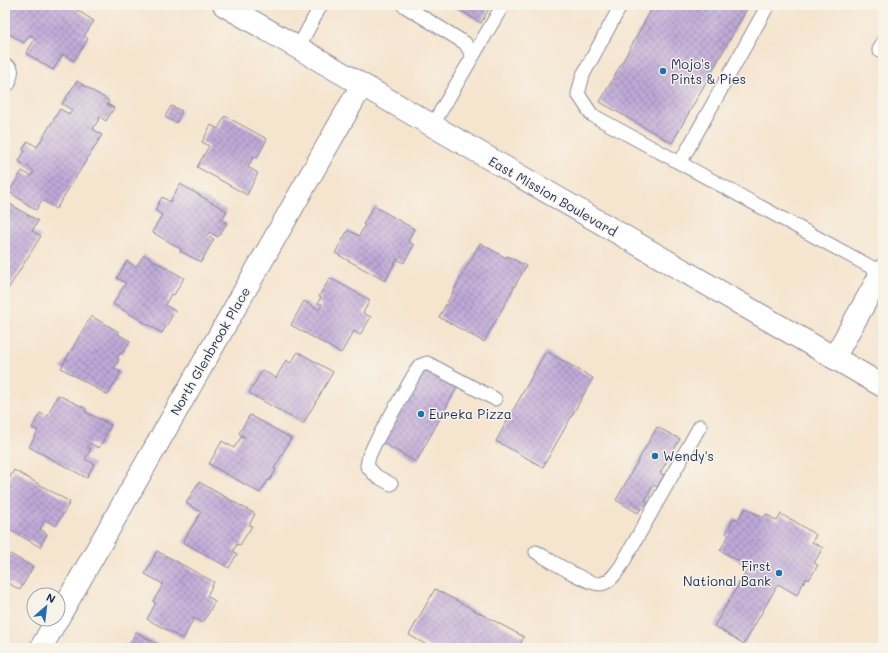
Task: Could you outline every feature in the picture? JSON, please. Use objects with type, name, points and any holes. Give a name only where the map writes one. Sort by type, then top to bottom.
[{"type":"main road","name":"East Mission Boulevard","points":[[224,5],[883,386]]},
{"type":"main road","points":[[5,70],[7,71],[5,81]]},
{"type":"main road","name":"North Glenbrook Place","points":[[66,604],[362,85]]},
{"type":"main road","points":[[834,358],[882,271]]},
{"type":"main road","name":"North Glenbrook Place","points":[[41,648],[53,627]]},
{"type":"lane","points":[[298,48],[322,5]]},
{"type":"lane","points":[[403,5],[465,44],[473,56]]},
{"type":"lane","points":[[432,126],[503,5]]},
{"type":"lane","points":[[621,5],[583,75],[578,94],[592,115],[882,271]]},
{"type":"lane","points":[[680,163],[768,5]]},
{"type":"lane","points":[[391,484],[376,476],[367,466],[369,456],[419,366],[427,362],[495,399]]},
{"type":"lane","points":[[536,552],[588,580],[600,584],[612,578],[621,566],[700,426]]},
{"type":"building","points":[[5,5],[69,5],[94,21],[84,36],[88,39],[74,61],[63,54],[53,70],[26,53],[36,38],[30,35],[24,43],[5,31]]},
{"type":"building","points":[[451,5],[491,5],[481,23]]},
{"type":"building","points":[[654,5],[749,5],[672,143],[600,102]]},
{"type":"building","points":[[77,81],[109,101],[107,104],[114,108],[106,121],[100,117],[93,129],[102,135],[56,209],[42,200],[36,210],[9,192],[22,171],[31,176],[34,171],[19,161],[25,151],[23,149],[28,141],[37,147],[60,109],[69,114],[72,110],[62,104]]},
{"type":"building","points":[[171,106],[182,111],[176,123],[165,117]]},
{"type":"building","points":[[225,116],[267,139],[257,158],[254,156],[248,167],[258,173],[247,195],[197,167],[209,146],[202,142],[211,125],[218,129]]},
{"type":"building","points":[[180,184],[227,211],[222,220],[227,223],[218,237],[209,232],[207,236],[214,239],[201,262],[180,251],[181,249],[152,232],[162,215],[155,210],[162,197],[170,202]]},
{"type":"building","points":[[5,201],[38,221],[32,231],[41,236],[5,294]]},
{"type":"building","points":[[374,206],[414,229],[408,241],[414,245],[404,263],[397,259],[385,281],[335,253],[348,230],[359,236],[365,225],[363,224]]},
{"type":"building","points":[[480,243],[506,258],[507,256],[526,266],[484,342],[439,317]]},
{"type":"building","points":[[144,255],[184,278],[174,295],[171,294],[165,305],[175,311],[162,333],[113,304],[126,283],[117,278],[127,261],[136,267]]},
{"type":"building","points":[[330,278],[370,300],[363,313],[371,317],[360,335],[354,331],[341,353],[291,325],[304,301],[319,310],[322,304],[318,303],[321,297],[319,296]]},
{"type":"building","points":[[91,316],[119,332],[118,334],[130,341],[122,354],[120,353],[117,358],[119,359],[114,368],[121,372],[108,395],[61,368]]},
{"type":"building","points":[[546,351],[593,378],[543,467],[496,441]]},
{"type":"building","points":[[298,352],[333,372],[303,424],[249,393],[262,370],[276,378],[286,360],[291,363]]},
{"type":"building","name":"Eureka Pizza","points":[[425,368],[459,384],[416,462],[383,443]]},
{"type":"building","points":[[58,395],[85,408],[86,412],[111,425],[99,448],[90,443],[87,447],[91,449],[85,459],[94,464],[87,478],[29,447],[38,431],[32,428],[40,413],[47,417]]},
{"type":"building","points":[[250,415],[291,438],[274,469],[276,470],[260,493],[209,464],[222,441],[234,448],[242,436],[245,438],[239,433]]},
{"type":"building","name":"Wendy's","points":[[657,427],[680,439],[660,473],[664,475],[657,487],[653,485],[645,501],[648,503],[645,510],[641,508],[638,513],[616,500]]},
{"type":"building","points":[[14,470],[70,502],[56,526],[45,520],[40,529],[47,534],[40,547],[5,527],[8,522],[5,520],[5,482],[7,483]]},
{"type":"building","points":[[199,482],[255,514],[249,525],[252,526],[240,545],[237,544],[233,551],[237,554],[229,568],[183,542],[201,512],[186,503]]},
{"type":"building","name":"First National Bank","points":[[745,508],[764,518],[766,514],[777,521],[781,514],[791,519],[816,535],[812,542],[823,548],[814,563],[818,565],[809,580],[806,578],[797,595],[778,584],[744,644],[714,626],[749,567],[720,550],[729,535],[726,533],[734,518],[738,520]]},
{"type":"building","points":[[5,551],[33,567],[20,590],[5,581]]},
{"type":"building","points":[[157,551],[214,582],[207,596],[215,601],[203,623],[194,618],[183,639],[147,619],[156,603],[153,602],[163,584],[145,574]]},
{"type":"building","points":[[435,589],[524,637],[518,648],[432,648],[409,635]]},
{"type":"building","points":[[136,632],[164,648],[124,648],[126,644],[129,645]]},
{"type":"place","name":"Mojo's Pints & Pies","points":[[663,71]]},
{"type":"place","name":"Eureka Pizza","points":[[421,414]]},
{"type":"place","name":"Wendy's","points":[[655,456]]},
{"type":"place","name":"First National Bank","points":[[779,573]]}]
